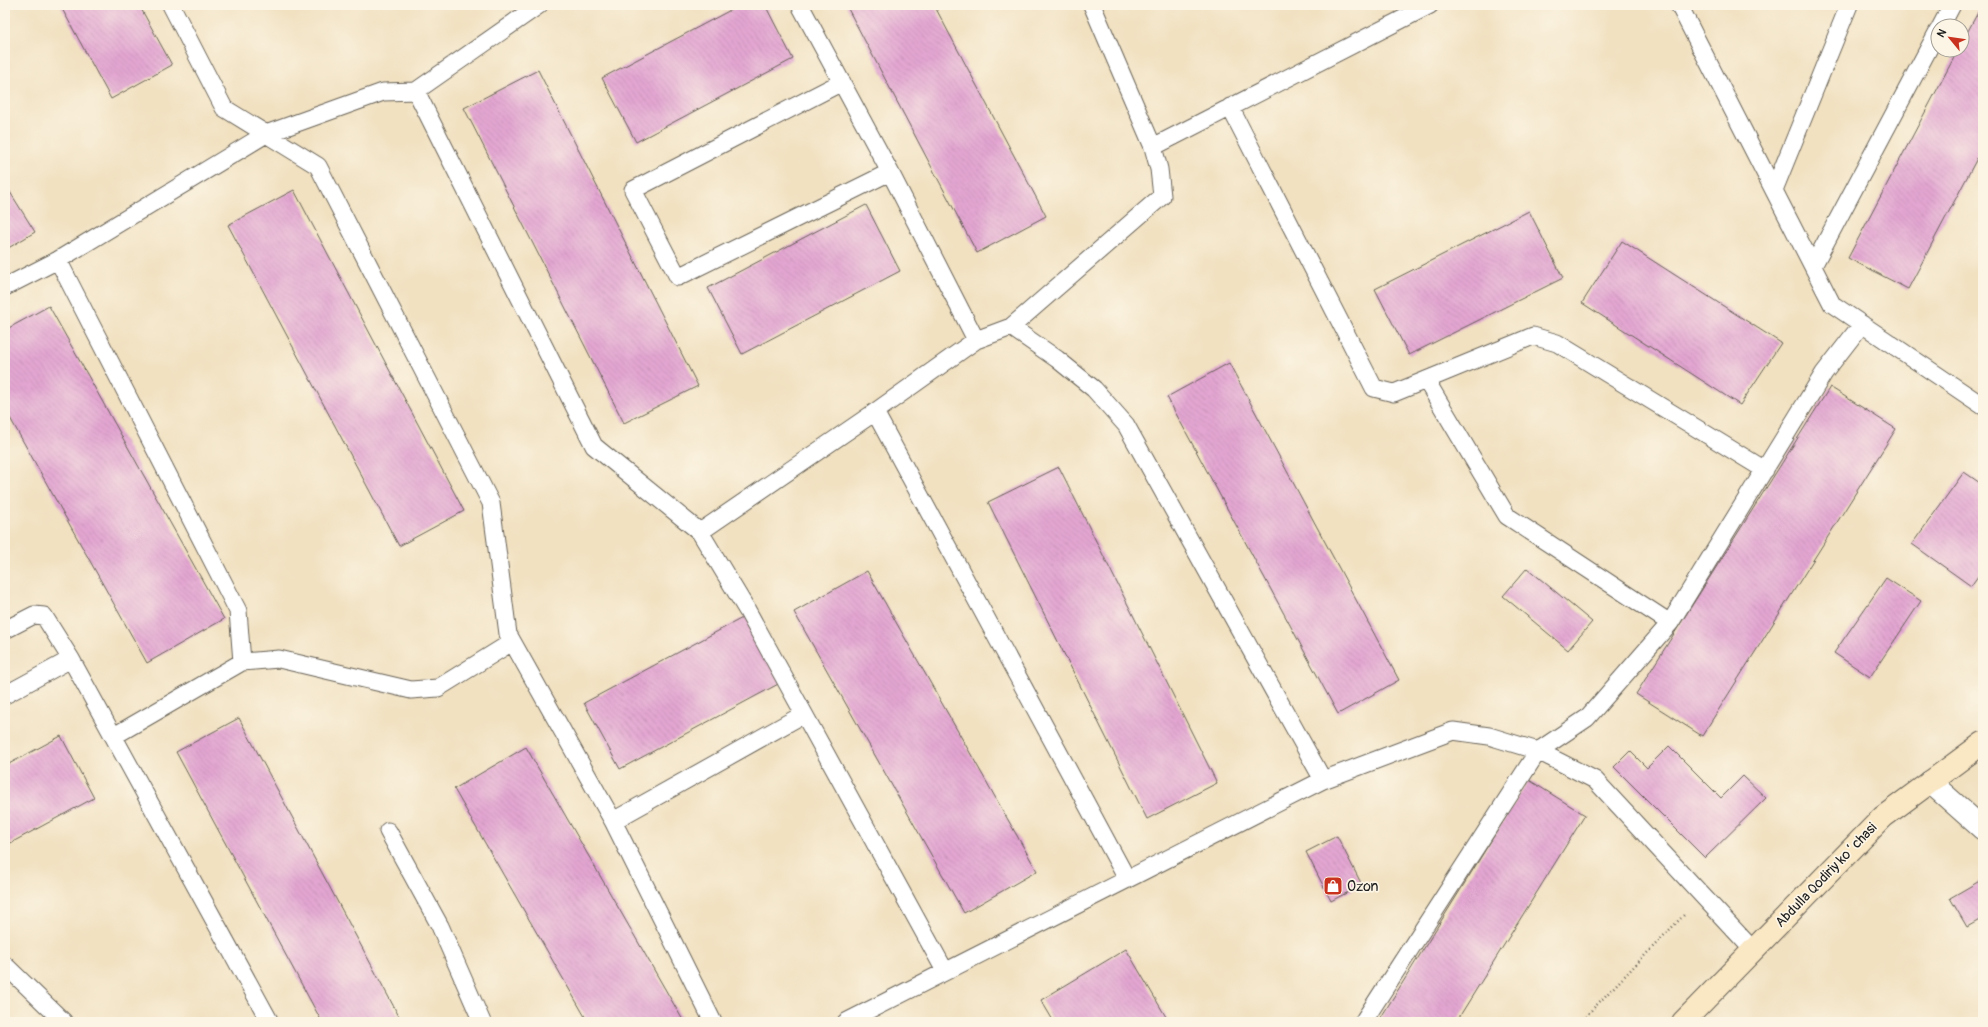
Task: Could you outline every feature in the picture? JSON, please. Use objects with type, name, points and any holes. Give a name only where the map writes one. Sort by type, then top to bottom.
[{"type":"street","name":"Abdulla Qodiriy koʻchasi","points":[[1683,1022],[1883,817],[1983,743]]},
{"type":"street","points":[[1930,782],[1983,829]]},
{"type":"lane","points":[[171,5],[224,108],[318,166],[491,503],[508,634],[612,821],[714,1022]]},
{"type":"lane","points":[[5,288],[58,260],[266,134],[383,92],[416,91],[539,5]]},
{"type":"lane","points":[[800,5],[890,172],[976,340]]},
{"type":"lane","points":[[700,532],[875,412],[976,340],[1011,327],[1162,196],[1159,169],[1153,147],[1092,5]]},
{"type":"lane","points":[[1153,147],[1430,5]]},
{"type":"lane","points":[[1679,5],[1832,304],[1983,406]]},
{"type":"lane","points":[[1774,190],[1848,5]]},
{"type":"lane","points":[[1945,18],[1952,5]]},
{"type":"lane","points":[[1813,266],[1930,46]]},
{"type":"lane","points":[[842,82],[633,190],[678,276],[890,172]]},
{"type":"lane","points":[[416,91],[594,446],[700,532],[747,610],[945,971]]},
{"type":"lane","points":[[1230,107],[1374,388],[1394,393],[1533,336],[1557,343],[1765,470]]},
{"type":"lane","points":[[58,260],[238,611],[242,662]]},
{"type":"lane","points":[[1363,1022],[1538,751],[1587,718],[1670,623],[1824,373],[1862,324]]},
{"type":"lane","points":[[1011,327],[1057,359],[1094,389],[1126,425],[1324,780]]},
{"type":"lane","points":[[1426,380],[1507,516],[1670,623]]},
{"type":"lane","points":[[875,412],[1127,880]]},
{"type":"lane","points":[[5,630],[34,615],[44,616],[71,659],[114,736],[270,1022]]},
{"type":"lane","points":[[114,736],[242,662],[279,659],[411,690],[438,688],[512,642]]},
{"type":"lane","points":[[5,695],[71,659]]},
{"type":"lane","points":[[612,821],[804,714]]},
{"type":"lane","points":[[846,1022],[1324,780],[1453,731],[1489,736],[1538,751],[1595,780],[1753,950]]},
{"type":"lane","points":[[388,831],[440,926],[482,1022]]},
{"type":"lane","points":[[5,966],[64,1022]]},
{"type":"path","points":[[1580,1022],[1702,896]]},
{"type":"building","points":[[60,5],[139,5],[172,65],[111,99]]},
{"type":"building","points":[[740,5],[765,5],[793,59],[636,142],[602,78]]},
{"type":"building","points":[[846,5],[934,5],[1046,216],[977,253]]},
{"type":"building","points":[[1983,5],[1983,147],[1908,289],[1848,258],[1954,58],[1970,58],[1970,27]]},
{"type":"building","points":[[538,70],[698,386],[624,423],[464,108]]},
{"type":"building","points":[[5,184],[35,232],[5,250]]},
{"type":"building","points":[[294,190],[464,511],[399,546],[228,225]]},
{"type":"building","points":[[866,205],[900,271],[742,354],[708,288]]},
{"type":"building","points":[[1529,211],[1563,278],[1409,355],[1375,289]]},
{"type":"building","points":[[1622,241],[1781,343],[1740,405],[1582,303]]},
{"type":"building","points":[[49,306],[224,619],[147,663],[5,409],[5,330]]},
{"type":"building","points":[[1229,363],[1399,680],[1338,714],[1167,397]]},
{"type":"building","points":[[1830,387],[1896,429],[1702,736],[1636,694]]},
{"type":"building","points":[[1059,467],[1217,783],[1147,819],[988,502]]},
{"type":"building","points":[[1964,472],[1983,485],[1983,569],[1971,586],[1912,544]]},
{"type":"building","points":[[1527,568],[1592,622],[1568,650],[1503,596]]},
{"type":"building","points":[[867,571],[1037,871],[964,913],[794,612]]},
{"type":"building","points":[[1886,578],[1921,601],[1870,677],[1834,653]]},
{"type":"building","points":[[746,616],[782,682],[620,769],[584,703]]},
{"type":"building","points":[[239,718],[402,1022],[322,1022],[176,752]]},
{"type":"building","points":[[61,736],[94,798],[5,846],[5,766]]},
{"type":"building","points":[[1669,746],[1721,798],[1743,776],[1766,798],[1705,858],[1614,767],[1630,751],[1647,768]]},
{"type":"building","points":[[526,747],[684,1022],[588,1022],[454,789]]},
{"type":"building","points":[[1529,780],[1585,815],[1456,1022],[1378,1022]]},
{"type":"building","points":[[1337,836],[1362,885],[1331,901],[1306,852]]},
{"type":"building","points":[[1983,879],[1983,918],[1967,927],[1950,898]]},
{"type":"building","points":[[1126,949],[1169,1022],[1054,1022],[1041,1000]]},
{"type":"place","name":"Ozon","points":[[1333,886]]}]
